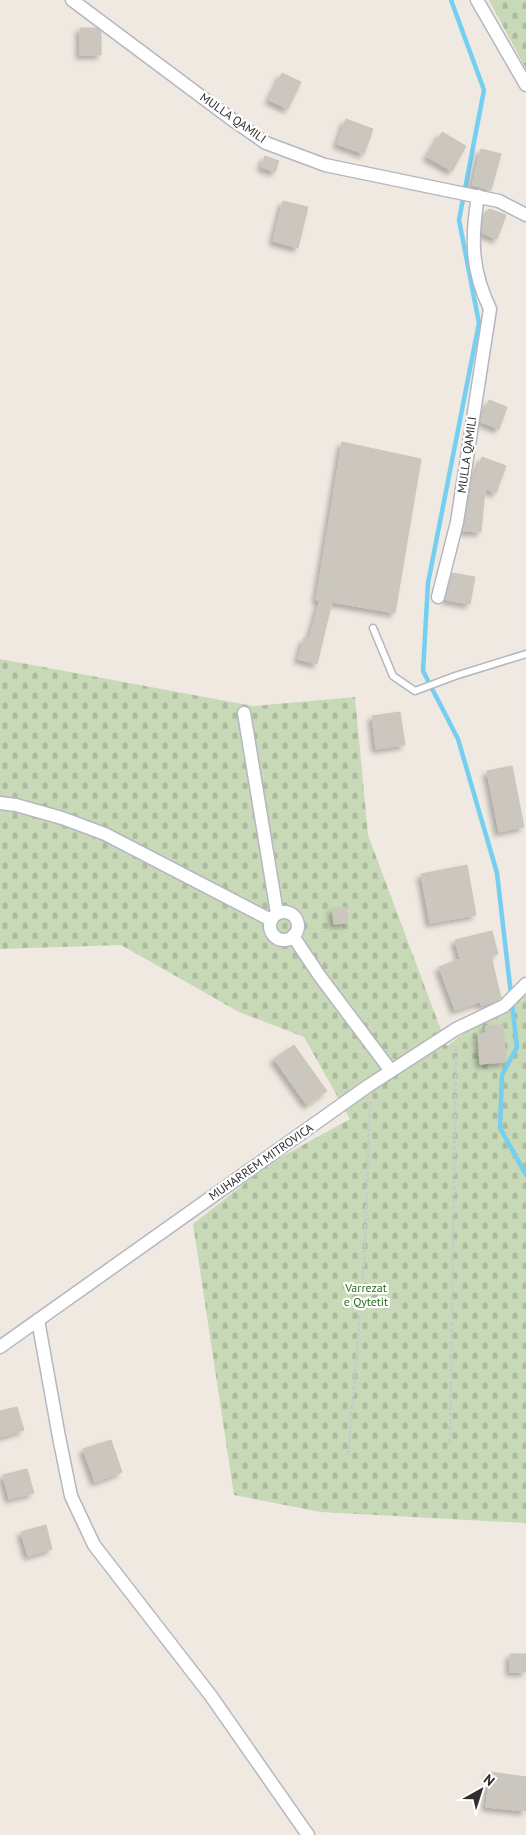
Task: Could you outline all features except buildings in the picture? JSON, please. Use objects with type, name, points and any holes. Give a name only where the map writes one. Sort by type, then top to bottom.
[{"type":"street","name":"MULLA QAMILI","points":[[72,0],[266,143],[324,165],[499,201],[526,215]]},
{"type":"street","points":[[477,0],[526,85]]},
{"type":"street","name":"MULLA QAMILI","points":[[438,597],[458,522],[490,309],[483,294],[475,266],[473,230],[478,196]]},
{"type":"street","points":[[0,803],[16,805],[62,818],[105,834],[274,916],[286,911],[297,919],[298,928],[293,936],[284,940],[275,937],[270,929],[274,916],[244,713]]},
{"type":"street","points":[[293,936],[319,975],[391,1071]]},
{"type":"street","name":"MUHARREM MITROVICA","points":[[0,1347],[368,1086],[456,1029],[504,1006],[523,988]]},
{"type":"street","points":[[38,1320],[71,1496],[94,1545],[211,1696],[308,1835]]},
{"type":"lane","points":[[373,628],[393,676],[415,691],[455,676],[526,654]]},
{"type":"path","points":[[450,1443],[456,1029]]},
{"type":"path","points":[[348,1456],[364,1264],[370,1098],[368,1086]]},
{"type":"green space","points":[[489,0],[526,0],[526,69]]},
{"type":"green space","name":"Varrezat e Qytetit","points":[[0,659],[253,706],[355,697],[368,835],[447,1046],[526,987],[526,1523],[321,1512],[234,1495],[193,1224],[272,1162],[350,1119],[304,1037],[239,1012],[121,945],[0,949]]},
{"type":"waterway","points":[[451,0],[484,90],[459,220],[479,323],[428,583],[423,671],[458,739],[497,873],[517,1047],[502,1075],[500,1128],[526,1175]]}]
